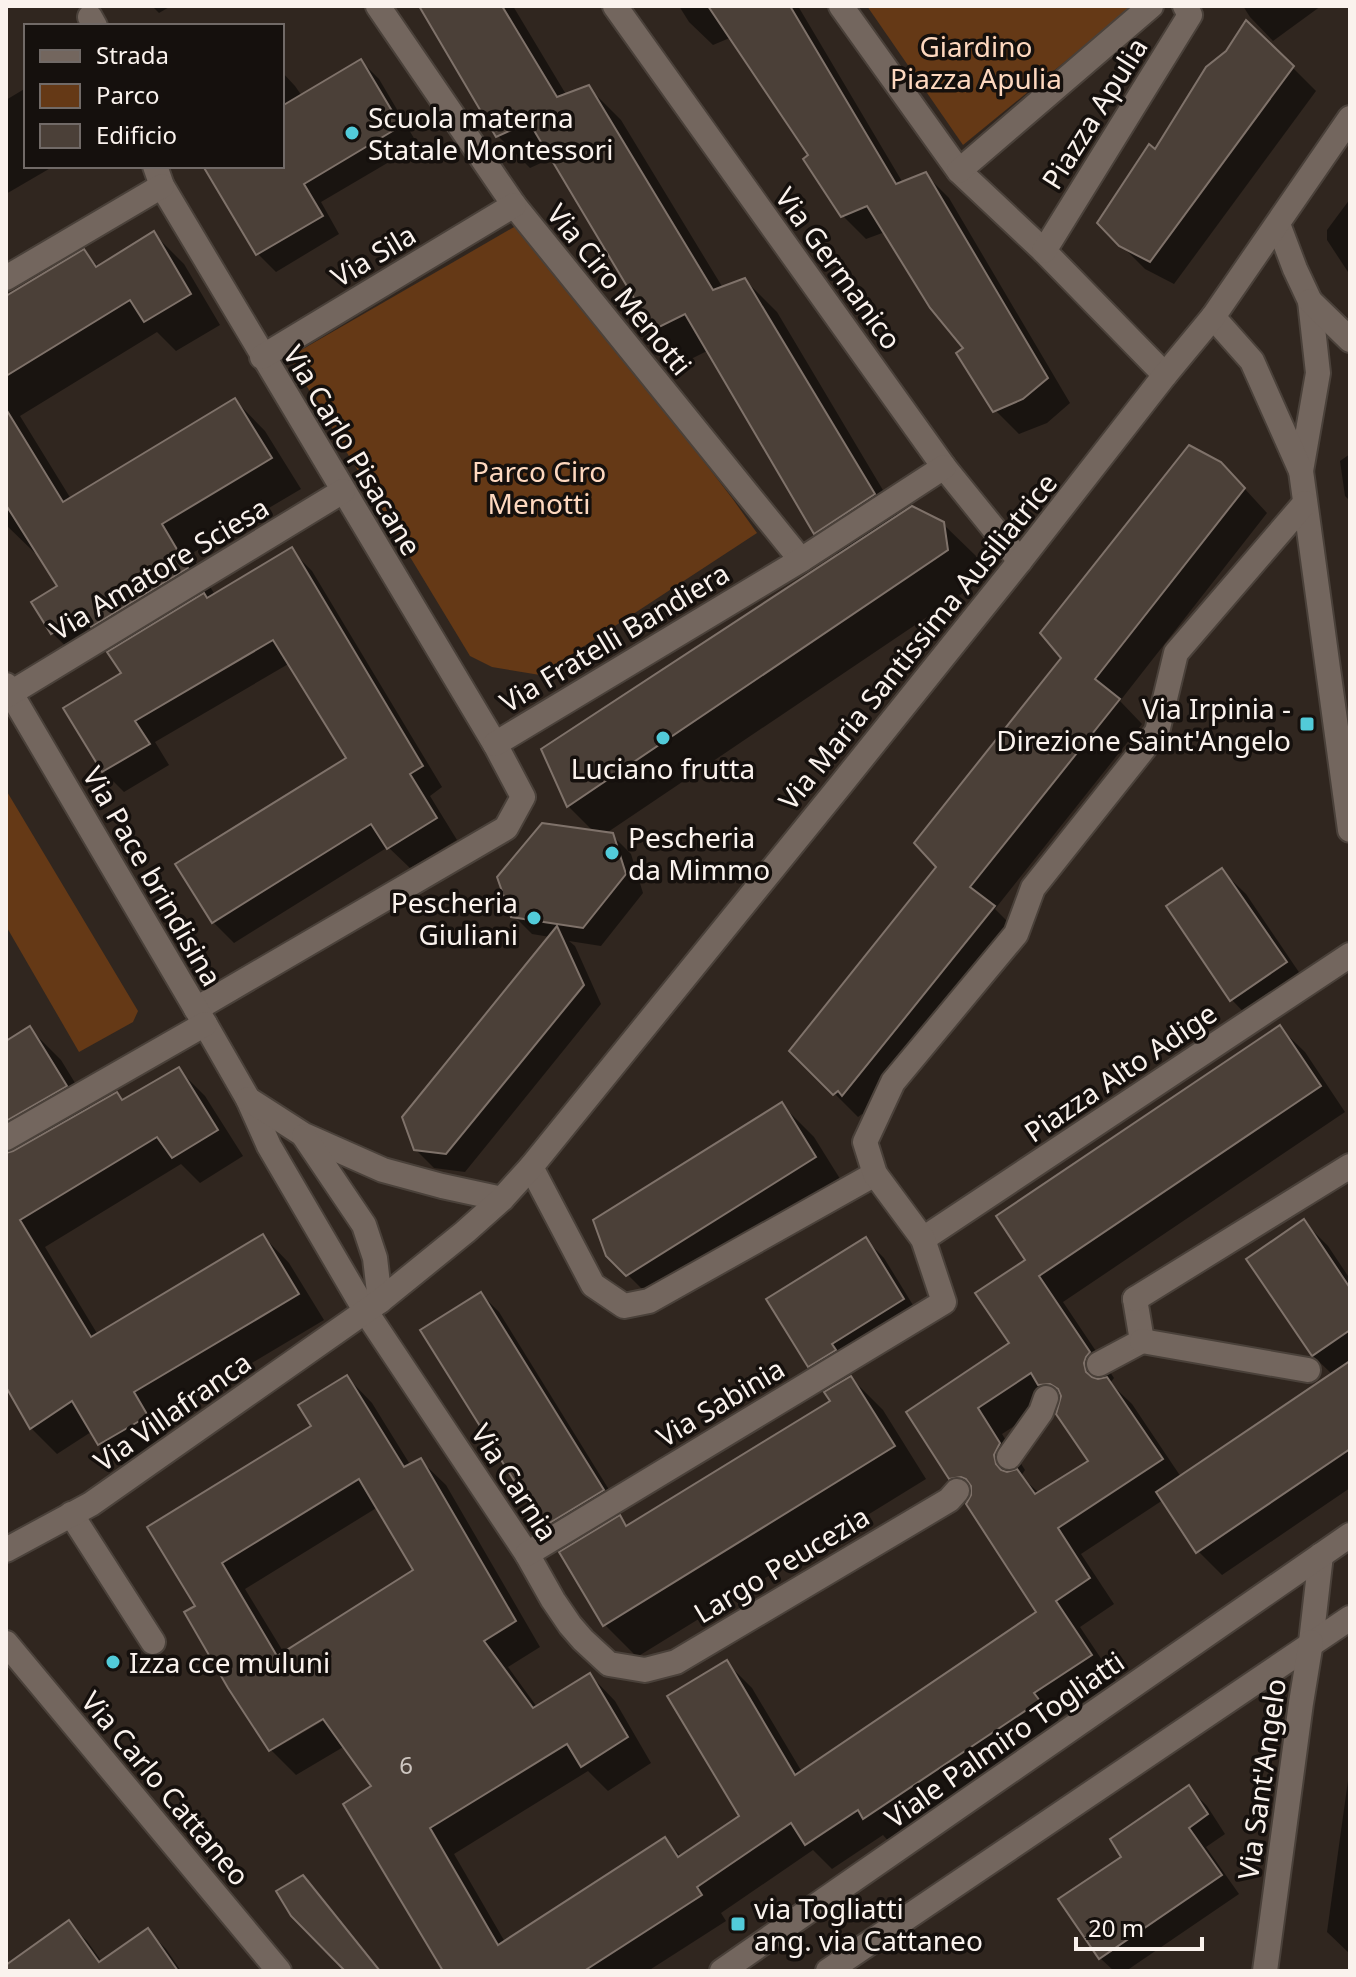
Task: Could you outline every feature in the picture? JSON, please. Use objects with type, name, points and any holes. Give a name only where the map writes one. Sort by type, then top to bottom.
[{"type":"street","name":"Via Ciro Menotti","points":[[378,6],[514,205],[801,560]]},
{"type":"street","name":"Via Germanico","points":[[615,6],[944,467],[1020,561]]},
{"type":"street","points":[[841,6],[959,171],[1044,251],[1165,375]]},
{"type":"street","name":"Piazza Apulia","points":[[959,171],[1151,6]]},
{"type":"street","name":"Piazza Apulia","points":[[1044,251],[1190,15],[1185,6]]},
{"type":"street","name":"Via Maria Santissima Ausiliatrice","points":[[373,1306],[502,1199],[531,1167],[1213,317],[1350,118]]},
{"type":"street","points":[[6,278],[158,176]]},
{"type":"street","name":"Via Carlo Pisacane","points":[[158,176],[262,357],[495,744]]},
{"type":"street","name":"Via Sila","points":[[262,357],[514,205]]},
{"type":"street","points":[[1278,224],[1310,301],[1318,373],[1301,471]]},
{"type":"street","points":[[1310,301],[1350,340]]},
{"type":"street","points":[[1213,317],[1252,361],[1301,471],[1350,830]]},
{"type":"street","name":"Via Fratelli Bandiera","points":[[201,1017],[506,828],[523,797],[495,744],[801,560],[944,467]]},
{"type":"street","name":"Via Amatore Sciesa","points":[[8,691],[343,491]]},
{"type":"street","points":[[923,1239],[875,1174],[865,1142],[893,1082],[1016,934],[1033,888],[1157,732],[1176,653],[1305,503]]},
{"type":"street","name":"Via Pace brindisina","points":[[8,691],[201,1017],[248,1099],[269,1146],[373,1306]]},
{"type":"street","name":"Piazza Alto Adige","points":[[923,1239],[1350,955]]},
{"type":"street","points":[[6,1138],[201,1017]]},
{"type":"street","name":"Via Pace brindisina","points":[[248,1099],[304,1135],[383,1170],[502,1199]]},
{"type":"street","name":"Via Pace brindisina","points":[[304,1135],[364,1225],[375,1258],[373,1306]]},
{"type":"street","points":[[1142,1341],[1135,1299],[1350,1166]]},
{"type":"street","points":[[531,1167],[593,1285],[624,1306],[649,1301],[875,1174]]},
{"type":"street","name":"Via Sabinia","points":[[527,1554],[944,1302],[923,1239]]},
{"type":"street","name":"Via Villafranca","points":[[6,1550],[91,1504],[373,1306]]},
{"type":"street","name":"Via Carnia","points":[[373,1306],[553,1600],[583,1640],[609,1664],[629,1668]]},
{"type":"street","points":[[1099,1364],[1142,1341],[1308,1370]]},
{"type":"street","points":[[1009,1457],[1041,1412],[1046,1398]]},
{"type":"street","name":"Largo Peucezia","points":[[629,1668],[645,1670],[676,1662],[949,1500],[957,1491]]},
{"type":"street","points":[[71,1514],[153,1642]]},
{"type":"street","name":"Viale Palmiro Togliatti","points":[[722,1971],[1350,1535]]},
{"type":"street","points":[[1311,1642],[1321,1555]]},
{"type":"street","points":[[828,1971],[1350,1618]]},
{"type":"street","name":"Via Sant'Angelo","points":[[1265,1971],[1311,1642]]},
{"type":"street","name":"Via Carlo Cattaneo","points":[[6,1643],[279,1971]]},
{"type":"green space","name":"Giardino Piazza Apulia","points":[[867,6],[1133,6],[963,145]]},
{"type":"green space","name":"Parco Ciro Menotti","points":[[521,223],[757,533],[540,675],[492,667],[470,656],[289,357]]},
{"type":"green space","points":[[6,790],[138,1011],[133,1022],[79,1052],[6,926]]},
{"type":"building","points":[[419,6],[502,6],[557,97],[589,85],[713,290],[745,278],[875,494],[814,534],[685,314],[653,330],[529,122],[496,137]]},
{"type":"building","points":[[708,6],[790,6],[896,184],[926,172],[1048,378],[1023,399],[993,412],[956,353],[963,348],[930,308],[867,206],[841,217],[803,159],[808,155]]},
{"type":"building","points":[[1246,20],[1294,66],[1150,262],[1119,246],[1097,223],[1149,144],[1155,149],[1206,67],[1226,51]]},
{"type":"building","points":[[361,59],[401,126],[304,184],[323,216],[256,255],[204,168],[284,168],[284,105]]},
{"type":"building","points":[[154,231],[191,294],[144,322],[130,300],[6,376],[6,296],[84,249],[96,267]]},
{"type":"building","points":[[235,398],[272,458],[162,524],[188,568],[91,627],[83,614],[51,634],[31,602],[57,586],[6,505],[6,409],[63,502]]},
{"type":"building","points":[[1189,445],[1221,462],[1245,488],[1095,679],[1120,699],[970,887],[995,906],[842,1096],[838,1091],[833,1095],[789,1051],[936,867],[914,843],[1061,658],[1040,633]]},
{"type":"building","points":[[912,506],[944,522],[948,550],[567,807],[541,749]]},
{"type":"building","points":[[292,547],[423,766],[410,774],[437,818],[387,849],[371,824],[212,923],[175,864],[346,758],[273,640],[135,721],[150,744],[102,772],[63,708],[121,673],[107,652],[204,593],[207,598]]},
{"type":"building","points":[[542,823],[613,833],[626,874],[583,928],[511,917],[497,877]]},
{"type":"building","points":[[1222,868],[1287,962],[1230,1001],[1166,906]]},
{"type":"building","points":[[557,926],[584,985],[446,1154],[414,1150],[402,1117]]},
{"type":"building","points":[[1280,1025],[1321,1086],[1039,1276],[1090,1352],[1084,1363],[1086,1372],[1098,1379],[1107,1377],[1163,1459],[1058,1528],[1090,1578],[1056,1601],[1092,1655],[1034,1693],[1040,1701],[863,1819],[858,1810],[805,1845],[791,1823],[697,1887],[702,1895],[584,1971],[443,1971],[343,1804],[371,1786],[323,1719],[269,1751],[184,1612],[195,1606],[147,1527],[311,1426],[298,1405],[347,1375],[404,1467],[421,1458],[516,1621],[484,1641],[533,1708],[590,1673],[628,1737],[581,1767],[567,1744],[430,1828],[498,1945],[665,1837],[678,1857],[739,1816],[667,1696],[727,1660],[795,1775],[1036,1612],[966,1504],[971,1495],[971,1486],[961,1477],[949,1479],[906,1412],[1009,1343],[975,1293],[1025,1260],[996,1216]],"holes":[[[1031,1373],[1038,1385],[1050,1384],[1058,1389],[1061,1396],[1056,1414],[1088,1461],[1035,1494],[1017,1469],[1007,1472],[996,1464],[994,1455],[1000,1443],[978,1408]],[[359,1479],[413,1570],[277,1656],[222,1563]]]},
{"type":"building","points":[[30,1026],[67,1086],[6,1121],[6,1041]]},
{"type":"building","points":[[179,1067],[218,1130],[172,1158],[157,1137],[20,1220],[91,1337],[263,1234],[299,1294],[134,1392],[148,1416],[98,1445],[72,1401],[30,1429],[6,1387],[6,1153],[117,1092],[122,1100]]},
{"type":"building","points":[[782,1102],[816,1157],[626,1276],[606,1256],[593,1220]]},
{"type":"building","points":[[1304,1219],[1350,1288],[1350,1330],[1312,1356],[1246,1259]]},
{"type":"building","points":[[866,1237],[904,1299],[832,1344],[836,1350],[808,1367],[766,1299]]},
{"type":"building","points":[[481,1292],[604,1490],[543,1527],[420,1330]]},
{"type":"building","points":[[1350,1361],[1350,1449],[1196,1553],[1156,1492]]},
{"type":"building","points":[[851,1376],[895,1446],[603,1626],[559,1552],[620,1515],[626,1526],[830,1401],[824,1392]]},
{"type":"building","points":[[1189,1785],[1208,1814],[1189,1828],[1222,1875],[1099,1959],[1058,1899],[1121,1857],[1110,1839]]},
{"type":"building","points":[[303,1875],[380,1971],[345,1971],[291,1916],[276,1891]]},
{"type":"building","points":[[69,1920],[99,1962],[148,1928],[178,1971],[6,1971],[6,1965]]},
{"type":"place","name":"Scuola materna Statale Montessori","points":[[352,133]]},
{"type":"place","name":"Via Irpinia - Direzione Saint'Angelo","points":[[1307,724]]},
{"type":"place","name":"Luciano frutta","points":[[663,738]]},
{"type":"place","name":"Pescheria da Mimmo","points":[[612,853]]},
{"type":"place","name":"Pescheria Giuliani","points":[[534,918]]},
{"type":"place","name":"Izza cce muluni","points":[[113,1662]]},
{"type":"place","name":"via Togliatti ang. via Cattaneo","points":[[738,1924]]}]
